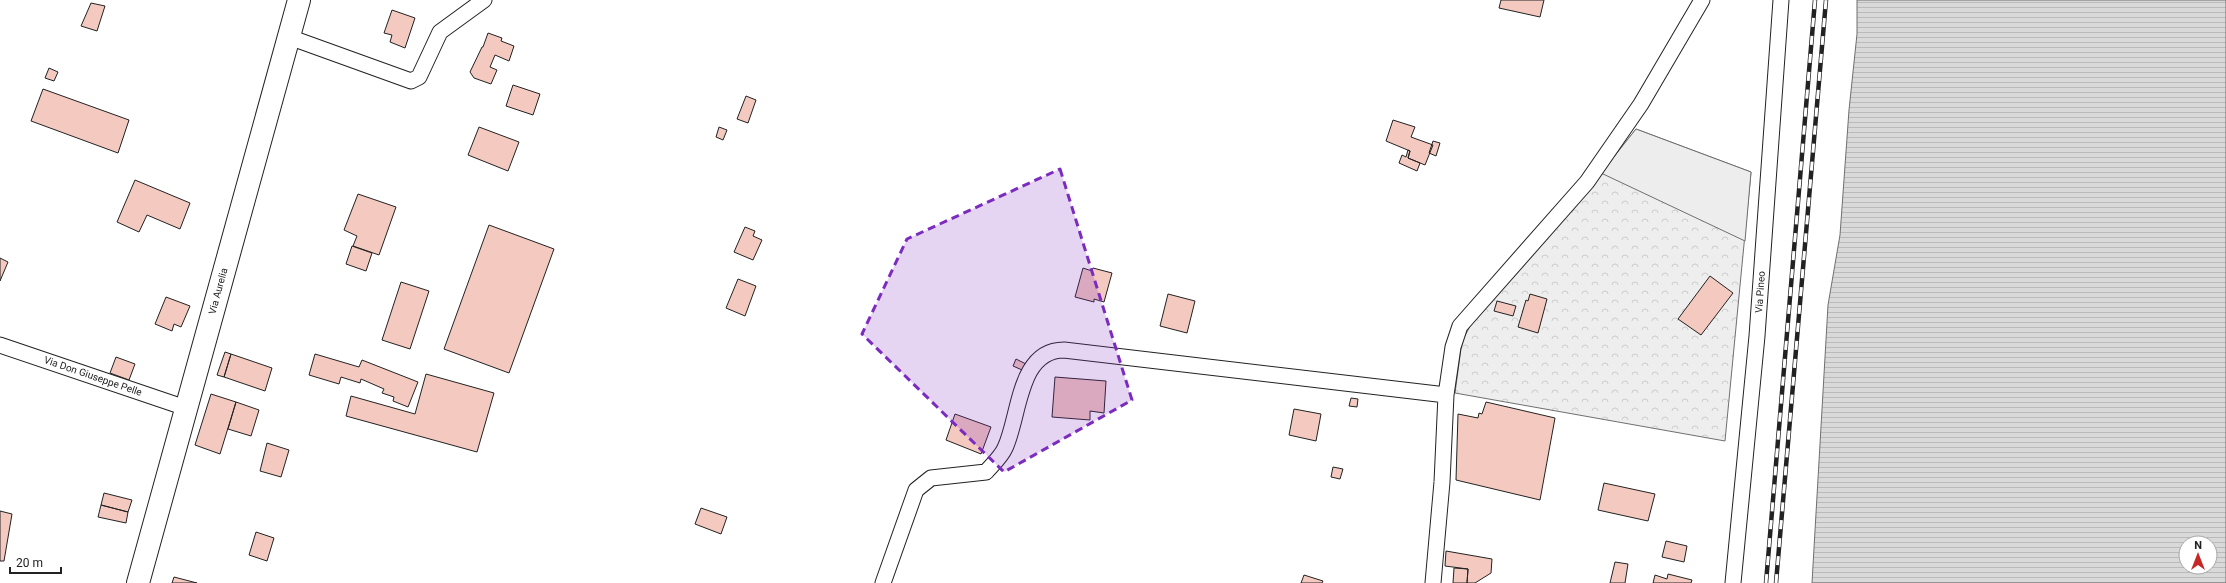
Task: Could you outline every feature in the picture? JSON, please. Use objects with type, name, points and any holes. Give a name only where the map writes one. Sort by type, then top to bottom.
[{"type":"main road","name":"Via Aurelia","points":[[138,583],[299,0]]},
{"type":"street","points":[[288,37],[411,81],[419,77],[440,32],[484,0]]},
{"type":"street","points":[[1433,583],[1442,482],[1446,395],[1453,347],[1460,326],[1587,182],[1641,104],[1702,0]]},
{"type":"street","name":"Via Pineo","points":[[1733,583],[1757,336],[1781,0]]},
{"type":"street","name":"Via Don Giuseppe Pelle","points":[[0,344],[186,408]]},
{"type":"street","points":[[883,583],[916,490],[931,478],[986,472],[1005,449],[1032,366],[1046,353],[1064,350],[1446,395]]},
{"type":"highlighted area","points":[[1060,169],[1132,400],[1004,472],[862,334],[907,239]]},
{"type":"green space","points":[[1636,129],[1751,172],[1725,441],[1455,393],[1462,341],[1474,319],[1601,173]]},
{"type":"shaded area","points":[[1857,0],[2226,0],[2226,583],[1812,583],[1828,305],[1840,235],[1849,110],[1857,34]]},
{"type":"shaded area","points":[[1636,129],[1751,172],[1745,241],[1601,173]]},
{"type":"building","points":[[1501,0],[1544,0],[1540,17],[1499,8]]},
{"type":"building","points":[[91,3],[105,6],[97,31],[81,26]]},
{"type":"building","points":[[392,10],[415,18],[405,48],[390,42],[392,35],[384,33]]},
{"type":"building","points":[[488,33],[502,38],[501,41],[514,46],[509,61],[495,55],[490,67],[497,70],[491,84],[474,78],[470,72],[483,47]]},
{"type":"building","points":[[49,68],[58,72],[54,81],[45,78]]},
{"type":"building","points":[[513,85],[540,94],[533,115],[506,106]]},
{"type":"building","points":[[43,89],[129,120],[118,153],[31,121]]},
{"type":"building","points":[[746,96],[756,100],[748,123],[737,119]]},
{"type":"building","points":[[1393,120],[1415,127],[1411,137],[1433,145],[1425,165],[1408,158],[1410,151],[1386,141]]},
{"type":"building","points":[[479,127],[519,142],[508,171],[468,155]]},
{"type":"building","points":[[719,127],[727,130],[723,140],[716,137]]},
{"type":"building","points":[[1433,141],[1440,143],[1436,156],[1429,153]]},
{"type":"building","points":[[1408,150],[1410,151],[1408,158],[1420,163],[1417,171],[1399,163],[1402,155],[1406,157]]},
{"type":"building","points":[[135,180],[190,203],[180,229],[147,215],[139,232],[117,222]]},
{"type":"building","points":[[358,194],[396,207],[379,255],[353,246],[357,236],[344,230]]},
{"type":"building","points":[[489,225],[554,249],[509,373],[444,349]]},
{"type":"building","points":[[745,227],[755,231],[753,236],[762,240],[753,260],[734,252]]},
{"type":"building","points":[[352,246],[372,253],[366,271],[346,264]]},
{"type":"building","points":[[0,258],[8,262],[0,281]]},
{"type":"building","points":[[1083,268],[1092,271],[1093,268],[1112,273],[1104,302],[1094,299],[1094,302],[1075,297]]},
{"type":"building","points":[[1710,276],[1733,293],[1701,335],[1678,319]]},
{"type":"building","points":[[738,279],[756,286],[745,316],[726,308]]},
{"type":"building","points":[[401,282],[429,291],[410,349],[382,340]]},
{"type":"building","points":[[1168,294],[1195,301],[1187,333],[1160,326]]},
{"type":"building","points":[[1530,294],[1547,299],[1538,333],[1518,327],[1526,300],[1528,301]]},
{"type":"building","points":[[166,297],[190,306],[181,327],[174,324],[172,331],[155,324]]},
{"type":"building","points":[[1497,301],[1516,306],[1513,316],[1494,311]]},
{"type":"building","points":[[225,352],[231,354],[224,377],[217,375]]},
{"type":"building","points":[[231,354],[272,368],[265,391],[224,377]]},
{"type":"building","points":[[315,354],[359,367],[362,360],[418,382],[408,407],[393,401],[394,397],[382,393],[384,389],[361,379],[360,383],[341,377],[339,384],[309,375]]},
{"type":"building","points":[[116,357],[135,364],[129,380],[110,373]]},
{"type":"building","points":[[1016,359],[1026,364],[1022,370],[1013,366]]},
{"type":"building","points":[[426,374],[494,393],[477,452],[346,416],[351,396],[415,414]]},
{"type":"building","points":[[1055,377],[1106,381],[1104,413],[1090,411],[1090,420],[1052,417]]},
{"type":"building","points":[[211,394],[236,402],[220,454],[195,445]]},
{"type":"building","points":[[1351,398],[1358,399],[1357,407],[1349,406]]},
{"type":"building","points":[[236,402],[259,410],[251,436],[228,429]]},
{"type":"building","points":[[1486,402],[1555,418],[1540,500],[1456,480],[1458,414],[1478,418],[1479,413],[1482,414]]},
{"type":"building","points":[[1294,409],[1321,414],[1316,441],[1289,435]]},
{"type":"building","points":[[955,414],[991,427],[981,454],[946,440]]},
{"type":"building","points":[[267,443],[289,450],[281,477],[260,471]]},
{"type":"building","points":[[1333,467],[1343,469],[1340,479],[1331,477]]},
{"type":"building","points":[[1604,483],[1655,494],[1648,521],[1598,510]]},
{"type":"building","points":[[104,493],[132,500],[128,512],[101,505]]},
{"type":"building","points":[[101,505],[128,512],[126,523],[98,517]]},
{"type":"building","points":[[701,508],[727,517],[721,534],[695,524]]},
{"type":"building","points":[[0,511],[12,514],[4,561],[0,561]]},
{"type":"building","points":[[256,532],[274,538],[267,561],[249,555]]},
{"type":"building","points":[[1666,541],[1687,546],[1684,562],[1662,557]]},
{"type":"building","points":[[1446,551],[1492,559],[1491,573],[1475,583],[1467,583],[1468,569],[1445,566]]},
{"type":"building","points":[[1615,562],[1628,564],[1625,583],[1610,583]]},
{"type":"building","points":[[1454,568],[1468,569],[1467,583],[1453,583]]},
{"type":"building","points":[[1668,574],[1692,580],[1691,583],[1653,583],[1655,575],[1667,579]]},
{"type":"building","points":[[1304,575],[1323,581],[1322,583],[1301,583]]},
{"type":"building","points":[[174,577],[197,583],[172,583]]},
{"type":"railway","points":[[1766,583],[1815,0]]},
{"type":"railway","points":[[1776,583],[1826,0]]}]
